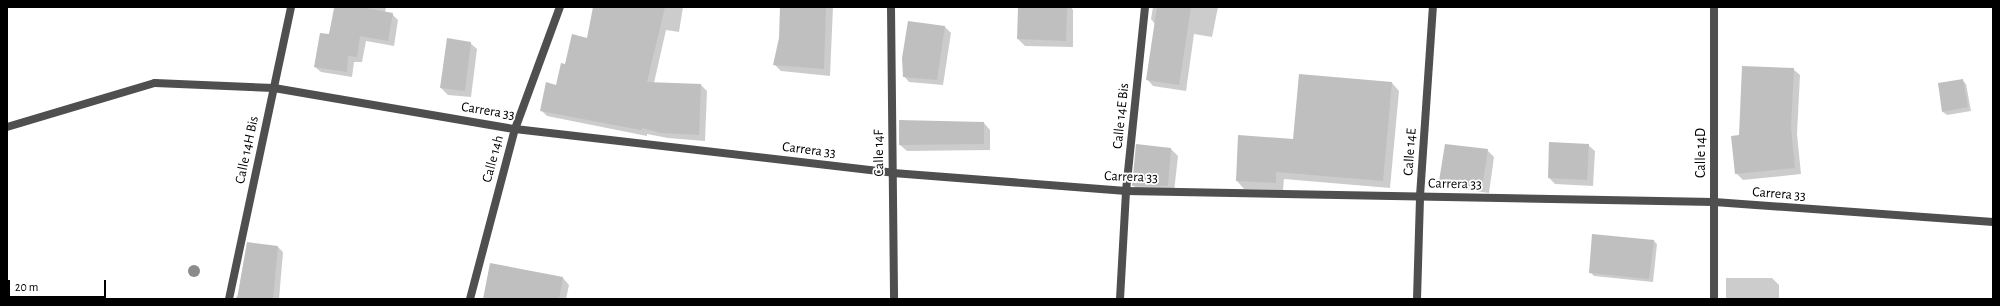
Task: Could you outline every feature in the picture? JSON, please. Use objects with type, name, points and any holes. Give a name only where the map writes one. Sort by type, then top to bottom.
[{"type":"street","name":"Calle 14H Bis","points":[[229,299],[291,7]]},
{"type":"street","name":"Calle 14h","points":[[470,299],[515,128],[560,7]]},
{"type":"street","name":"Calle 14F","points":[[891,7],[894,299]]},
{"type":"street","name":"Calle 14E Bis","points":[[1120,299],[1126,191],[1145,7]]},
{"type":"street","name":"Calle 14E","points":[[1417,299],[1420,196],[1433,7]]},
{"type":"street","name":"Calle 14D","points":[[1714,7],[1714,299]]},
{"type":"street","name":"Carrera 33","points":[[7,127],[155,83],[274,88],[515,128],[893,173],[1126,191],[1714,202],[1993,222]]},
{"type":"building","points":[[335,7],[360,7],[393,13],[388,41],[360,36],[357,57],[348,56],[347,72],[314,67],[320,33],[329,34]]},
{"type":"building","points":[[593,7],[665,7],[647,82],[701,84],[699,135],[661,133],[642,128],[641,130],[540,111],[546,82],[556,85],[561,63],[565,64],[572,34],[587,38]]},
{"type":"building","points":[[780,7],[826,7],[824,69],[773,65],[779,38]]},
{"type":"building","points":[[1018,7],[1067,7],[1066,41],[1017,39]]},
{"type":"building","points":[[1157,7],[1191,7],[1179,85],[1146,80]]},
{"type":"building","points":[[908,21],[945,26],[937,80],[903,77],[902,58]]},
{"type":"building","points":[[447,38],[471,42],[465,91],[440,88]]},
{"type":"building","points":[[1742,66],[1794,68],[1791,127],[1795,168],[1735,174],[1731,136],[1739,135]]},
{"type":"building","points":[[1299,74],[1392,82],[1383,181],[1276,172],[1276,183],[1236,181],[1238,135],[1293,139]]},
{"type":"building","points":[[1963,79],[1968,107],[1942,112],[1938,83]]},
{"type":"building","points":[[899,120],[984,122],[984,144],[899,145]]},
{"type":"building","points":[[1549,142],[1589,144],[1587,180],[1548,178]]},
{"type":"building","points":[[1136,144],[1171,148],[1168,186],[1132,186]]},
{"type":"building","points":[[1445,144],[1488,149],[1482,187],[1439,181]]},
{"type":"building","points":[[1592,234],[1654,240],[1649,279],[1589,273]]},
{"type":"building","points":[[247,242],[278,246],[273,299],[237,299]]},
{"type":"building","points":[[490,263],[563,277],[559,299],[483,299]]}]
